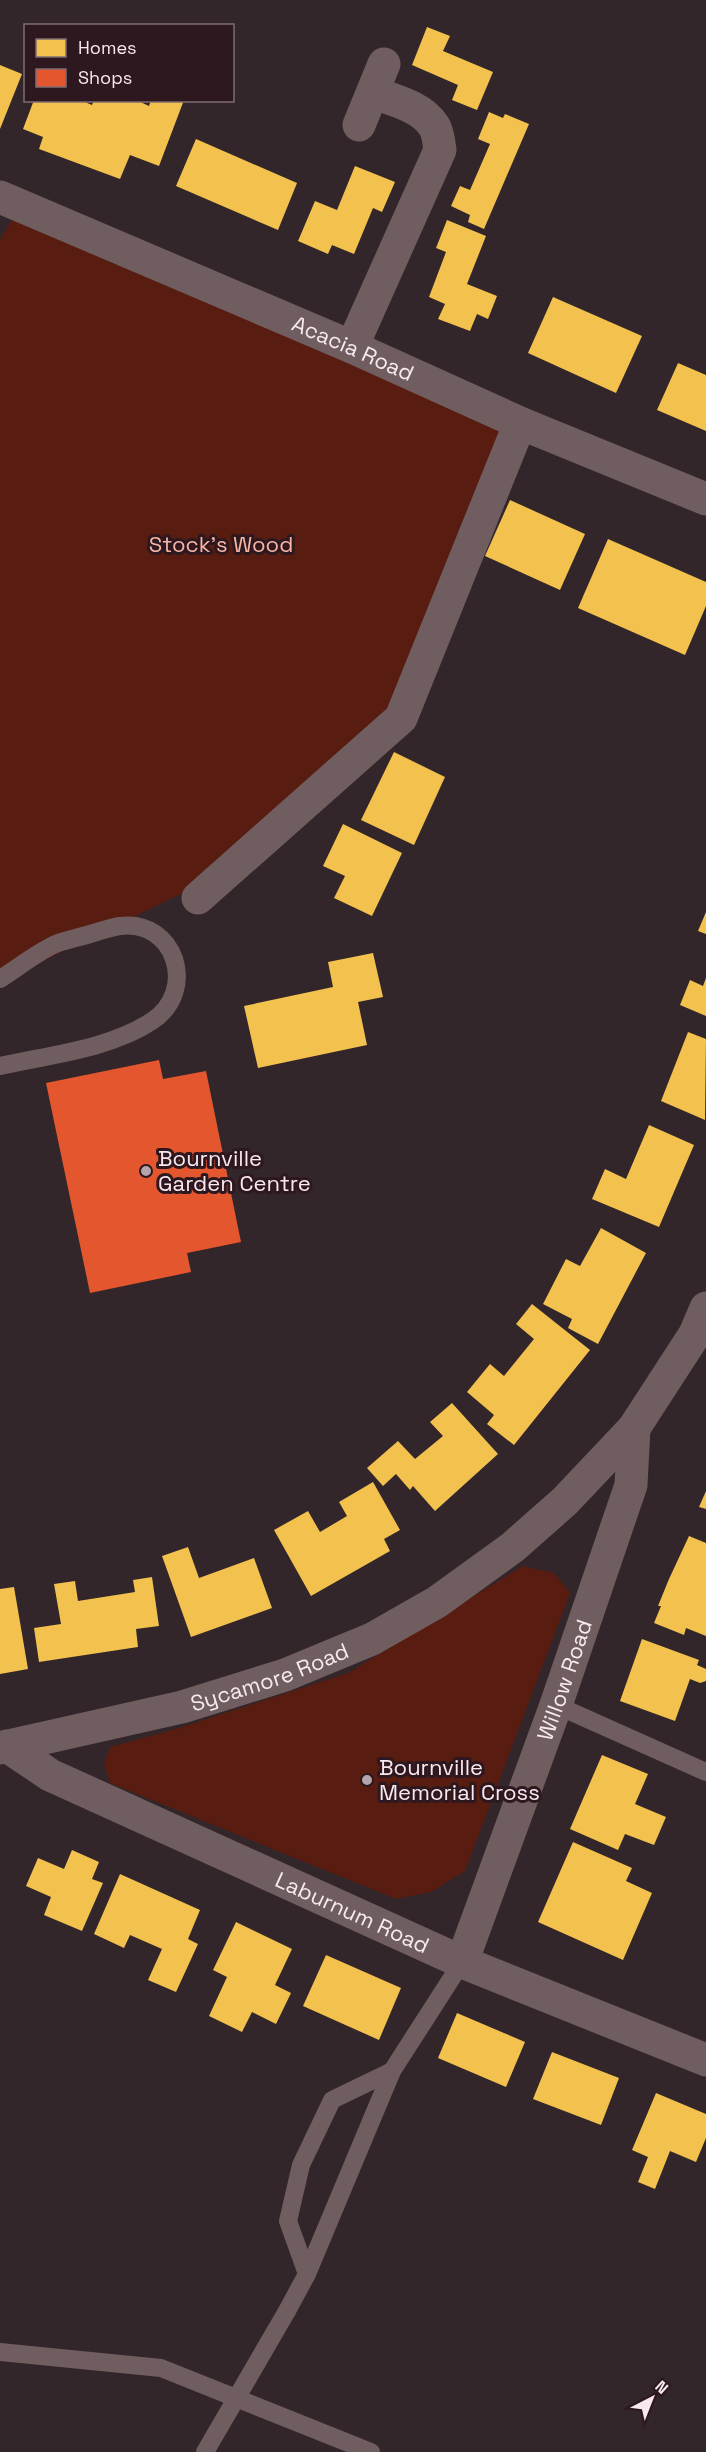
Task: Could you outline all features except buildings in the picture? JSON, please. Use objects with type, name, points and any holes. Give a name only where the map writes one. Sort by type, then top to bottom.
[{"type":"street","points":[[352,347],[440,150],[435,127],[422,114],[398,102],[379,79],[359,125]]},
{"type":"street","name":"Acacia Road","points":[[0,197],[352,347],[520,423],[706,499]]},
{"type":"street","points":[[198,898],[401,718],[520,423]]},
{"type":"street","name":"Willow Road","points":[[513,1547],[565,1501],[634,1428],[695,1334],[706,1308]]},
{"type":"street","name":"Willow Road","points":[[462,1962],[556,1704],[631,1485],[634,1428]]},
{"type":"street","name":"Sycamore Road","points":[[4,1747],[182,1707],[285,1675],[372,1639],[437,1602],[513,1547]]},
{"type":"street","name":"Laburnum Road","points":[[4,1747],[50,1775],[462,1962],[706,2060]]},
{"type":"lane","points":[[0,979],[57,944],[121,926],[150,929],[165,941],[175,961],[178,987],[170,1006],[154,1020],[127,1035],[98,1044],[0,1066]]},
{"type":"lane","points":[[556,1704],[706,1772]]},
{"type":"lane","points":[[205,2452],[307,2274],[392,2071],[462,1962]]},
{"type":"lane","points":[[307,2274],[288,2221],[301,2165],[332,2100],[392,2071]]},
{"type":"lane","points":[[0,2352],[161,2368],[371,2452]]},
{"type":"green space","name":"Stock's Wood","points":[[16,212],[506,428],[391,712],[193,888],[0,982],[0,240]]},
{"type":"green space","points":[[523,1566],[554,1573],[570,1593],[465,1871],[431,1892],[396,1899],[110,1783],[104,1765],[110,1747],[179,1728],[348,1673]]},
{"type":"place","name":"Bournville Garden Centre","points":[[146,1171]]},
{"type":"place","name":"Bournville Memorial Cross","points":[[367,1780]]}]
